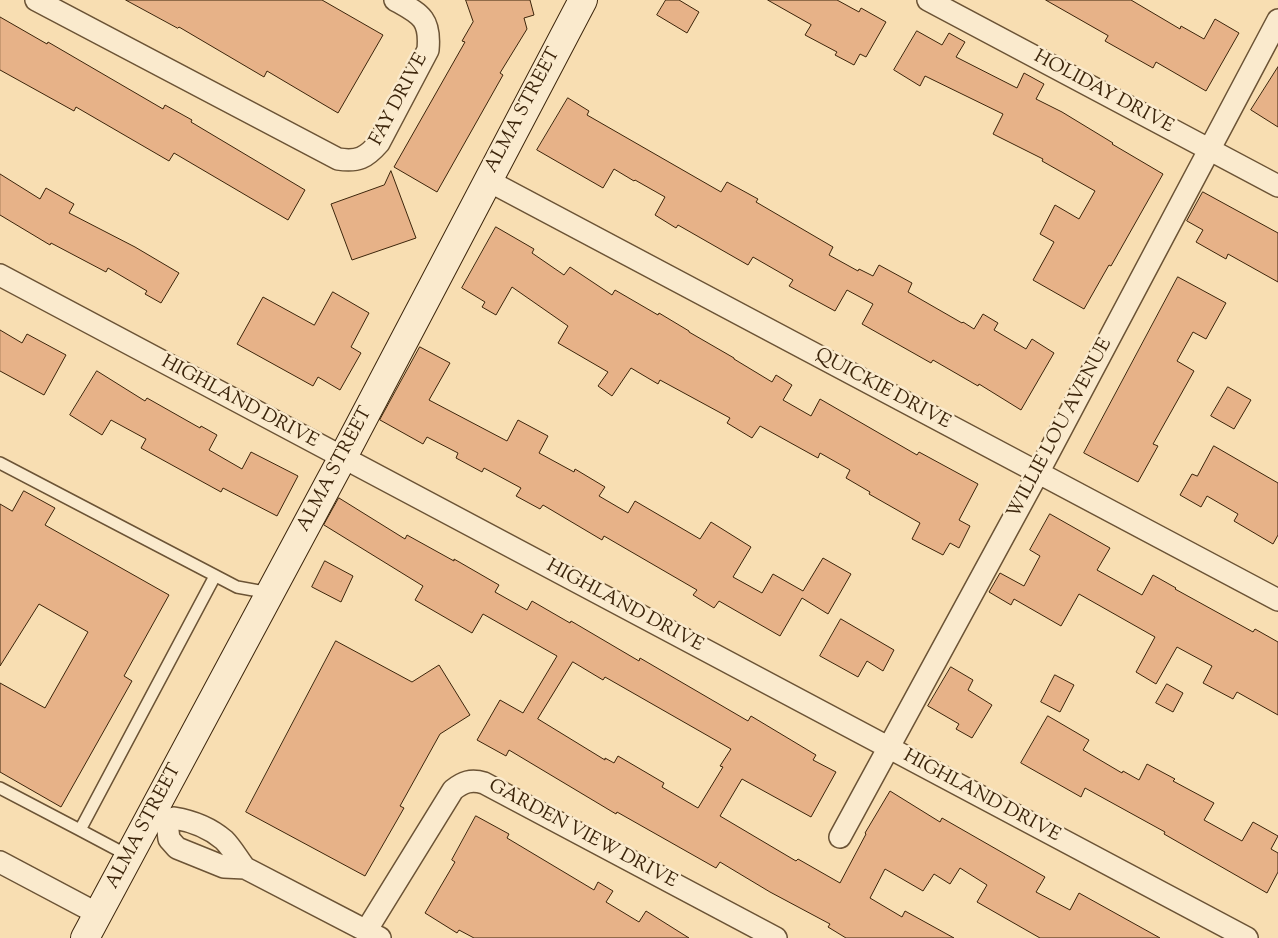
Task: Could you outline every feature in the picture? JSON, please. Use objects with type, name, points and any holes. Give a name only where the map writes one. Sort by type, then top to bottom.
[{"type":"street","name":"FAY DRIVE","points":[[36,0],[338,159],[350,161],[361,159],[371,153],[379,143],[428,50],[430,35],[426,22],[416,12],[394,0]]},
{"type":"street","name":"ALMA STREET","points":[[85,938],[129,856],[159,819],[270,593],[583,0]]},
{"type":"street","name":"HOLIDAY DRIVE","points":[[928,0],[1278,186]]},
{"type":"street","name":"WILLIE LOU AVENUE","points":[[840,836],[1038,473],[1278,20]]},
{"type":"street","name":"QUICKIE DRIVE","points":[[487,180],[1278,600]]},
{"type":"street","name":"HIGHLAND DRIVE","points":[[0,275],[1247,938]]},
{"type":"street","name":"GARDEN VIEW DRIVE","points":[[373,934],[453,790],[462,783],[476,781],[484,783],[776,938]]},
{"type":"street","points":[[245,868],[224,840],[209,830],[191,821],[174,818],[159,819],[169,839],[177,848],[224,867],[245,868],[373,934]]},
{"type":"street","points":[[0,862],[98,914]]},
{"type":"lane","points":[[0,463],[237,587],[270,593]]},
{"type":"lane","points":[[80,830],[216,576]]},
{"type":"lane","points":[[0,788],[129,856]]},
{"type":"building","points":[[126,0],[322,0],[383,35],[338,113],[267,71],[264,77],[179,27]]},
{"type":"building","points":[[466,0],[530,0],[534,15],[524,18],[527,29],[500,73],[503,75],[437,192],[394,167],[465,42],[462,41],[473,22]]},
{"type":"building","points":[[666,0],[679,0],[699,12],[687,33],[657,15]]},
{"type":"building","points":[[768,0],[837,0],[859,12],[861,8],[886,22],[866,57],[860,54],[854,65],[835,55],[837,52],[805,35],[811,25]]},
{"type":"building","points":[[1046,0],[1131,0],[1180,29],[1181,26],[1204,39],[1215,19],[1239,33],[1206,91],[1156,62],[1153,68],[1105,41],[1108,36]]},
{"type":"building","points":[[0,17],[47,44],[48,42],[163,109],[165,105],[192,120],[191,122],[305,190],[288,220],[174,153],[169,161],[76,107],[74,111],[0,70]]},
{"type":"building","points":[[917,31],[942,45],[949,33],[965,42],[956,57],[1017,88],[1024,73],[1044,84],[1036,99],[1062,112],[1163,174],[1111,266],[1109,265],[1084,309],[1033,280],[1054,242],[1040,234],[1055,205],[1079,219],[1095,191],[1042,161],[1043,159],[993,134],[1003,114],[925,76],[920,86],[894,70]]},
{"type":"building","points":[[1278,67],[1278,127],[1251,110]]},
{"type":"building","points":[[568,98],[589,111],[587,115],[721,192],[727,182],[758,199],[756,202],[833,247],[829,255],[858,271],[859,269],[873,276],[879,265],[912,283],[908,292],[962,323],[974,329],[983,314],[998,323],[994,330],[1026,349],[1032,339],[1054,353],[1021,410],[979,384],[978,386],[933,360],[931,363],[862,324],[873,304],[847,290],[835,311],[789,286],[793,280],[753,257],[748,265],[678,225],[676,228],[655,215],[665,197],[635,180],[614,169],[603,188],[537,150]]},
{"type":"building","points":[[391,171],[416,238],[352,260],[331,204],[384,185]]},
{"type":"building","points":[[0,174],[40,199],[46,188],[74,204],[69,213],[135,247],[179,273],[161,303],[145,294],[147,291],[108,268],[106,272],[51,243],[50,245],[0,215]]},
{"type":"building","points":[[1203,192],[1278,233],[1278,282],[1228,254],[1226,259],[1196,242],[1203,230],[1187,221]]},
{"type":"building","points":[[496,227],[534,249],[532,253],[564,275],[570,267],[612,295],[615,290],[658,315],[659,313],[772,382],[776,375],[792,385],[783,400],[811,416],[820,399],[917,455],[919,452],[978,484],[959,520],[970,526],[959,548],[950,543],[943,555],[912,539],[920,523],[869,494],[870,492],[846,478],[850,470],[820,453],[818,458],[760,426],[752,438],[727,423],[730,418],[660,380],[658,384],[631,368],[612,396],[598,386],[608,372],[558,343],[568,326],[512,287],[496,315],[482,307],[485,302],[462,288]]},
{"type":"building","points":[[1178,277],[1226,303],[1206,339],[1193,332],[1177,361],[1194,371],[1153,444],[1158,446],[1138,482],[1084,453]]},
{"type":"building","points":[[333,292],[369,313],[351,347],[361,353],[340,390],[318,377],[313,386],[237,344],[263,297],[314,325]]},
{"type":"building","points":[[0,330],[22,343],[27,334],[66,355],[44,395],[0,371]]},
{"type":"building","points":[[420,347],[450,363],[429,400],[507,441],[518,420],[548,436],[539,453],[574,472],[575,469],[605,487],[599,496],[628,513],[635,501],[700,539],[711,522],[751,547],[733,577],[762,593],[773,574],[803,591],[823,558],[851,574],[828,614],[802,598],[780,636],[719,601],[714,608],[693,595],[697,590],[604,536],[602,540],[543,505],[540,509],[516,496],[521,488],[484,468],[482,472],[456,458],[458,453],[427,437],[423,444],[380,420]]},
{"type":"building","points":[[97,371],[145,401],[147,398],[200,428],[201,426],[217,435],[209,450],[242,469],[251,452],[298,476],[277,516],[223,488],[221,492],[141,448],[146,439],[111,420],[102,435],[70,415]]},
{"type":"building","points":[[1228,387],[1251,400],[1234,429],[1211,416]]},
{"type":"building","points":[[1214,446],[1278,483],[1278,535],[1273,544],[1234,521],[1238,514],[1207,496],[1201,507],[1180,495],[1192,474],[1197,476]]},
{"type":"building","points":[[24,491],[55,508],[45,525],[169,595],[124,676],[132,681],[61,807],[0,772],[0,683],[45,708],[88,632],[39,604],[0,666],[0,504],[12,511]]},
{"type":"building","points":[[339,498],[405,539],[407,535],[499,585],[495,592],[527,610],[532,601],[570,623],[571,621],[639,661],[640,658],[748,721],[751,716],[816,755],[813,760],[836,772],[811,817],[742,779],[720,816],[796,861],[798,859],[840,883],[865,833],[890,791],[940,822],[942,818],[1045,877],[1036,892],[1070,910],[1079,893],[1160,938],[1040,938],[977,902],[987,885],[960,868],[950,884],[934,874],[923,891],[885,869],[870,898],[902,917],[905,911],[954,938],[846,938],[828,927],[830,924],[770,892],[720,862],[716,868],[617,812],[616,814],[509,750],[506,756],[477,740],[500,700],[523,713],[557,656],[483,614],[472,633],[415,600],[423,586],[324,525]],"holes":[[[573,662],[603,680],[605,677],[731,749],[720,766],[723,767],[698,808],[662,787],[664,783],[618,756],[614,763],[605,758],[605,760],[538,719]]]},
{"type":"building","points":[[1050,514],[1110,548],[1097,570],[1142,595],[1153,575],[1253,632],[1255,629],[1278,642],[1278,715],[1237,692],[1233,699],[1203,683],[1212,666],[1177,647],[1156,684],[1136,672],[1155,637],[1079,594],[1061,626],[1014,599],[1011,605],[989,592],[1000,573],[1024,586],[1040,556],[1030,550]]},
{"type":"building","points":[[325,561],[353,576],[341,602],[312,587]]},
{"type":"building","points":[[841,619],[894,650],[883,671],[867,661],[858,677],[820,656]]},
{"type":"building","points":[[336,641],[412,682],[439,665],[470,715],[440,734],[400,806],[404,808],[365,876],[246,812]]},
{"type":"building","points":[[951,667],[973,680],[968,690],[992,705],[972,738],[956,729],[959,724],[928,706]]},
{"type":"building","points":[[1055,675],[1074,685],[1060,712],[1041,702]]},
{"type":"building","points":[[1167,684],[1183,693],[1173,712],[1156,703]]},
{"type":"building","points":[[1048,716],[1089,740],[1083,750],[1122,773],[1123,771],[1139,780],[1147,764],[1175,779],[1173,781],[1214,803],[1204,820],[1242,841],[1253,822],[1278,836],[1271,849],[1278,853],[1278,872],[1267,893],[1164,834],[1165,832],[1085,788],[1081,797],[1021,763]]},
{"type":"building","points":[[476,816],[509,834],[507,838],[594,890],[598,882],[613,891],[606,902],[639,922],[646,911],[689,938],[474,938],[459,930],[457,933],[425,913],[455,862],[452,860]]}]
